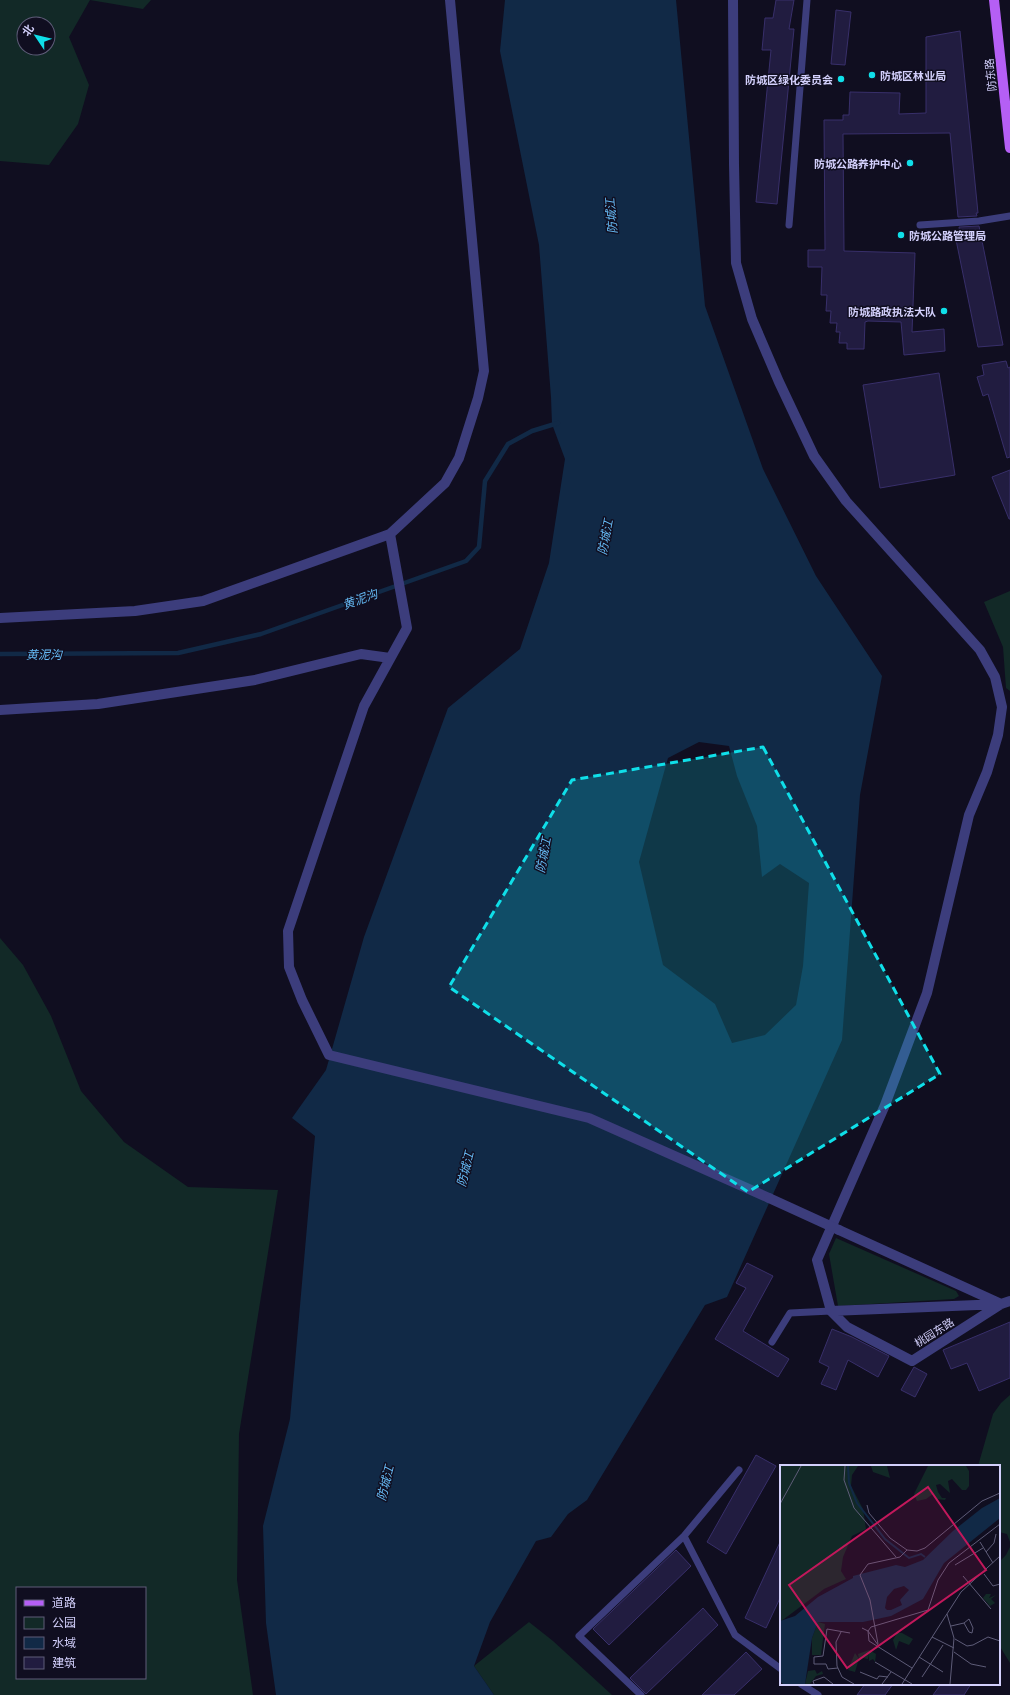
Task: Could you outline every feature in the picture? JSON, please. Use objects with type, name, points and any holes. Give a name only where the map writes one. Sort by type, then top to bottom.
[{"type":"main road","name":"防东路","points":[[994,0],[1010,148]]},
{"type":"street","points":[[0,618],[135,611],[203,601],[390,534],[445,483],[459,458],[478,398],[484,372],[450,0]]},
{"type":"street","points":[[733,0],[736,263],[752,319],[779,382],[814,456],[846,501],[894,556],[958,623],[980,650],[995,677],[1002,707],[998,735],[987,772],[969,815],[963,837],[927,992],[885,1105],[817,1260],[832,1311],[1005,1303]]},
{"type":"street","points":[[390,534],[407,628],[364,706],[288,930],[289,967],[302,1000],[329,1055],[589,1118],[1005,1303]]},
{"type":"street","points":[[0,710],[98,704],[256,680],[361,654],[390,658]]},
{"type":"street","name":"桃园东路","points":[[832,1311],[848,1327],[912,1361],[1005,1303]]},
{"type":"lane","points":[[789,225],[807,0]]},
{"type":"lane","points":[[920,225],[978,221],[1010,216]]},
{"type":"lane","points":[[772,1342],[790,1313],[832,1311]]},
{"type":"lane","points":[[641,1695],[579,1636],[684,1536],[739,1470]]},
{"type":"lane","points":[[684,1536],[735,1635],[780,1668]]},
{"type":"lane","points":[[803,1685],[818,1695]]},
{"type":"highlighted area","points":[[763,747],[940,1074],[748,1192],[449,987],[572,780]]},
{"type":"green space","points":[[0,0],[90,0],[69,37],[89,85],[78,124],[49,165],[0,161]]},
{"type":"green space","points":[[90,0],[151,0],[143,9]]},
{"type":"green space","points":[[1010,591],[1010,691],[1006,688],[1003,647],[984,602]]},
{"type":"green space","points":[[0,938],[23,965],[51,1016],[81,1091],[124,1142],[188,1187],[278,1190],[239,1434],[237,1580],[253,1695],[0,1695]]},
{"type":"green space","points":[[836,1238],[956,1291],[959,1296],[954,1299],[838,1306],[829,1254]]},
{"type":"green space","points":[[1010,1395],[1010,1542],[1007,1534],[1000,1532],[1000,1465],[978,1465],[993,1414],[1001,1403]]},
{"type":"green space","points":[[1010,1547],[1010,1663],[1000,1647],[1000,1561],[1006,1555]]},
{"type":"green space","points":[[529,1622],[553,1641],[612,1695],[494,1695],[474,1666]]},
{"type":"water","name":"防城江","points":[[505,0],[676,0],[705,306],[763,469],[816,576],[882,676],[860,795],[842,1040],[727,1297],[705,1305],[587,1500],[568,1514],[551,1537],[536,1541],[490,1622],[474,1666],[494,1695],[276,1695],[266,1623],[263,1526],[290,1419],[315,1136],[292,1118],[326,1070],[364,937],[448,708],[520,649],[549,563],[565,459],[552,424],[539,245],[500,51]],"holes":[[[699,742],[729,746],[737,776],[757,826],[762,877],[780,864],[809,883],[803,966],[796,1005],[765,1035],[732,1043],[715,1004],[663,965],[639,862],[668,758]]]},
{"type":"building","points":[[776,0],[794,0],[789,29],[794,29],[777,204],[756,202],[771,50],[762,50],[765,18],[773,18]]},
{"type":"building","points":[[836,10],[851,12],[845,65],[831,64]]},
{"type":"building","points":[[960,31],[978,213],[976,213],[977,216],[958,217],[950,133],[843,134],[844,251],[915,253],[912,332],[944,329],[945,351],[904,355],[901,322],[868,321],[865,322],[864,349],[847,349],[847,343],[839,343],[840,332],[836,332],[837,323],[830,323],[831,311],[826,311],[827,295],[821,295],[822,267],[808,267],[808,250],[825,250],[824,120],[843,120],[843,115],[849,115],[850,92],[900,93],[899,114],[926,113],[926,37]]},
{"type":"building","points":[[979,226],[1003,345],[978,347],[955,235],[960,234],[959,227]]},
{"type":"building","points":[[1006,361],[1008,368],[1010,367],[1010,457],[1007,458],[988,394],[983,396],[977,377],[984,375],[982,365]]},
{"type":"building","points":[[939,373],[955,475],[880,488],[863,385]]},
{"type":"building","points":[[1010,470],[1010,519],[1009,519],[992,477]]},
{"type":"building","points":[[747,1263],[773,1276],[743,1331],[789,1359],[778,1377],[715,1339],[746,1288],[736,1283]]},
{"type":"building","points":[[1010,1322],[1010,1378],[979,1391],[967,1363],[951,1369],[943,1350]]},
{"type":"building","points":[[832,1329],[852,1337],[889,1356],[878,1377],[848,1360],[836,1390],[821,1384],[829,1367],[819,1362]]},
{"type":"building","points":[[914,1367],[927,1374],[915,1397],[901,1390]]},
{"type":"building","points":[[756,1455],[776,1466],[726,1554],[707,1542]]},
{"type":"building","points":[[780,1542],[780,1598],[766,1628],[745,1618]]},
{"type":"building","points":[[676,1550],[691,1566],[609,1645],[593,1629]]},
{"type":"building","points":[[703,1608],[718,1625],[646,1694],[630,1678]]},
{"type":"building","points":[[746,1652],[762,1669],[734,1695],[702,1695]]},
{"type":"building","points":[[864,1685],[892,1685],[885,1695],[857,1695]]},
{"type":"building","points":[[940,1685],[970,1685],[964,1695],[933,1695]]},
{"type":"waterway","name":"黄泥沟","points":[[0,654],[178,653],[261,634],[466,561],[479,547],[485,481],[508,444],[532,431],[558,423]]},
{"type":"place","name":"防城区林业局","points":[[872,75]]},
{"type":"place","name":"防城区绿化委员会","points":[[841,79]]},
{"type":"place","name":"防城公路养护中心","points":[[910,163]]},
{"type":"place","name":"防城公路管理局","points":[[901,235]]},
{"type":"place","name":"防城路政执法大队","points":[[944,311]]}]
